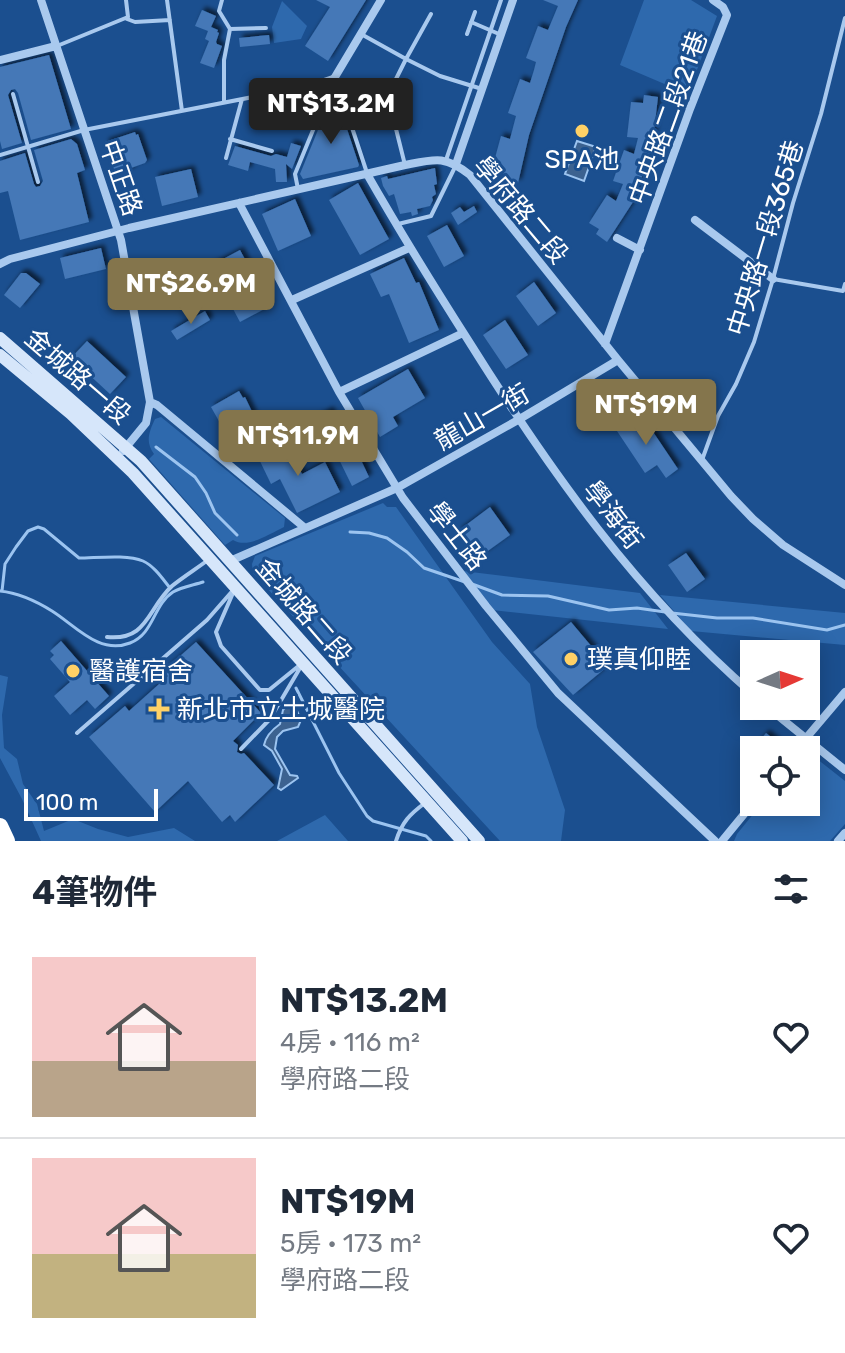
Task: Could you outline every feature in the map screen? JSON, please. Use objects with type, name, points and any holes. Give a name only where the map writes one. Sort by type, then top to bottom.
[{"type":"highway","points":[[0,826],[7,841]]},
{"type":"main road","name":"金城路一段","points":[[0,338],[127,447]]},
{"type":"main road","name":"金城路一段","points":[[0,355],[71,414],[117,458]]},
{"type":"main road","name":"金城路二段","points":[[127,447],[230,561],[241,582],[303,662],[462,841]]},
{"type":"main road","name":"金城路二段","points":[[117,458],[210,559],[241,582],[479,841]]},
{"type":"street","name":"中正路","points":[[41,0],[118,231],[150,402]]},
{"type":"street","points":[[335,77],[381,0]]},
{"type":"street","points":[[456,164],[513,0]]},
{"type":"street","points":[[713,0],[725,4]]},
{"type":"street","name":"中央路二段21巷","points":[[605,344],[727,15],[725,4]]},
{"type":"street","points":[[0,60],[56,46]]},
{"type":"street","name":"學府路二段","points":[[1,261],[298,189],[430,160],[446,160],[470,175],[701,462],[753,519],[783,545],[845,585]]},
{"type":"street","name":"學海街","points":[[367,174],[409,248],[518,420],[602,536],[655,599],[740,683]]},
{"type":"street","name":"學士路","points":[[239,203],[339,392],[397,488],[486,606],[558,693],[715,841]]},
{"type":"street","points":[[695,220],[773,279]]},
{"type":"street","name":"中央路二段21巷","points":[[617,238],[640,250]]},
{"type":"street","points":[[292,300],[409,248]]},
{"type":"street","points":[[339,392],[463,333]]},
{"type":"street","name":"龍山一街","points":[[230,561],[397,488],[618,360]]},
{"type":"street","points":[[117,458],[146,423],[150,402],[305,528]]},
{"type":"street","points":[[808,736],[845,692]]},
{"type":"street","points":[[783,720],[801,736]]},
{"type":"street","points":[[820,751],[845,770]]},
{"type":"street","points":[[722,841],[743,816]]},
{"type":"street","points":[[838,841],[845,833]]},
{"type":"lane","points":[[56,46],[128,17],[126,0]]},
{"type":"lane","points":[[167,0],[182,111]]},
{"type":"lane","points":[[222,0],[219,11],[230,29],[224,60],[224,102]]},
{"type":"lane","points":[[446,160],[501,0]]},
{"type":"lane","points":[[467,34],[475,12]]},
{"type":"lane","points":[[405,165],[390,105],[390,91],[431,14]]},
{"type":"lane","points":[[125,18],[135,22],[170,20]]},
{"type":"lane","name":"中央路一段365巷","points":[[701,462],[718,416],[754,342],[821,114],[844,32],[845,18]]},
{"type":"lane","points":[[471,22],[501,35]]},
{"type":"lane","points":[[230,29],[266,28]]},
{"type":"lane","points":[[361,34],[440,76],[483,89]]},
{"type":"lane","points":[[0,155],[84,130],[304,87],[335,77]]},
{"type":"lane","points":[[335,77],[367,174]]},
{"type":"lane","points":[[298,189],[295,174],[335,77]]},
{"type":"lane","points":[[13,94],[38,182]]},
{"type":"lane","points":[[666,97],[690,109]]},
{"type":"lane","points":[[226,158],[242,99]]},
{"type":"lane","points":[[230,139],[272,151]]},
{"type":"lane","points":[[395,225],[431,216],[456,164]]},
{"type":"lane","points":[[773,279],[843,291],[845,284]]},
{"type":"lane","points":[[107,637],[133,635],[149,617],[156,602],[173,585],[210,559]]},
{"type":"lane","points":[[241,582],[216,632],[221,646],[260,690],[269,690],[303,662]]},
{"type":"lane","points":[[77,733],[207,620],[241,582]]},
{"type":"lane","points":[[241,749],[270,719],[303,662]]},
{"type":"lane","points":[[396,841],[401,824],[427,802]]},
{"type":"shaded area","points":[[644,0],[691,0],[717,16],[688,94],[620,65]]},
{"type":"shaded area","points":[[282,1],[307,26],[301,39],[274,43],[272,27]]},
{"type":"shaded area","points":[[577,141],[596,147],[584,181],[565,174]]},
{"type":"shaded area","points":[[161,417],[285,518],[284,527],[252,542],[233,540],[225,545],[149,459],[154,454],[149,441],[150,433],[155,419]]},
{"type":"shaded area","points":[[383,503],[387,507],[396,507],[492,642],[530,684],[537,727],[565,810],[561,841],[500,841],[253,573],[255,556]]},
{"type":"shaded area","points":[[463,571],[640,593],[668,629],[492,610]]},
{"type":"shaded area","points":[[660,595],[845,613],[845,645],[820,643],[820,640],[691,631]]},
{"type":"shaded area","points":[[0,675],[8,677],[2,715],[4,748],[17,759],[23,784],[37,804],[44,831],[73,819],[128,837],[174,828],[195,841],[41,841],[0,758]]},
{"type":"shaded area","points":[[294,704],[301,720],[298,727],[283,731],[277,737],[275,749],[290,775],[298,778],[281,790],[278,788],[282,769],[272,751],[264,745],[268,735],[280,724],[283,710]]},
{"type":"shaded area","points":[[820,761],[845,781],[845,824],[830,841],[734,841],[752,816],[820,816]]},
{"type":"shaded area","points":[[325,815],[348,841],[277,841]]},
{"type":"building","points":[[316,0],[366,0],[328,61],[305,46],[330,7]]},
{"type":"building","points":[[543,0],[578,0],[529,135],[518,183],[502,179],[504,172],[492,169],[501,136],[510,139],[516,116],[508,113],[520,79],[530,83],[536,62],[526,58],[538,26],[548,30],[558,6]]},
{"type":"building","points":[[202,10],[216,16],[211,27],[218,30],[216,42],[222,46],[214,68],[200,63],[209,41],[205,39],[208,31],[195,26]]},
{"type":"building","points":[[269,35],[270,44],[240,47],[239,38]]},
{"type":"building","points":[[49,55],[71,129],[31,140],[18,93],[15,89],[11,90],[8,95],[22,143],[2,149],[0,67]]},
{"type":"building","points":[[300,93],[306,104],[317,108],[311,121],[288,114],[292,94]]},
{"type":"building","points":[[644,95],[658,97],[652,148],[633,202],[607,242],[596,234],[599,229],[589,223],[607,195],[616,201],[623,184],[613,181],[624,150],[634,154],[638,138],[627,137],[631,102],[643,103]]},
{"type":"building","points":[[336,96],[359,165],[303,179],[300,174],[329,103]]},
{"type":"building","points":[[135,132],[147,160],[132,170],[116,175],[105,142]]},
{"type":"building","points":[[71,139],[77,144],[85,170],[77,173],[89,222],[20,240],[8,191],[0,193],[0,161],[25,153],[34,184],[40,186],[43,181],[34,150]]},
{"type":"building","points":[[291,143],[301,146],[292,169],[286,164],[287,182],[276,182],[275,169],[250,162],[248,171],[228,165],[235,146],[287,157]]},
{"type":"building","points":[[435,168],[436,194],[430,206],[417,209],[418,214],[412,216],[411,212],[400,214],[394,194],[389,196],[381,178]]},
{"type":"building","points":[[191,169],[198,197],[162,206],[155,177]]},
{"type":"building","points":[[358,183],[389,239],[360,255],[329,200]]},
{"type":"building","points":[[295,199],[311,236],[278,251],[262,214]]},
{"type":"building","points":[[474,206],[477,212],[458,225],[451,213],[460,207],[464,212]]},
{"type":"building","points":[[447,225],[464,256],[444,267],[427,236]]},
{"type":"building","points":[[101,248],[106,269],[65,279],[60,258]]},
{"type":"building","points":[[240,250],[270,306],[240,322],[210,266]]},
{"type":"building","points":[[404,258],[416,283],[419,282],[439,330],[409,343],[389,294],[381,297],[370,274]]},
{"type":"building","points":[[21,273],[26,273],[40,284],[20,308],[4,295]]},
{"type":"building","points":[[534,282],[556,313],[538,326],[516,296]]},
{"type":"building","points":[[205,311],[210,320],[177,340],[171,331]]},
{"type":"building","points":[[505,320],[528,355],[506,369],[483,335]]},
{"type":"building","points":[[87,341],[126,377],[110,394],[71,358]]},
{"type":"building","points":[[408,369],[425,398],[393,417],[398,426],[380,437],[358,398]]},
{"type":"building","points":[[239,391],[258,424],[229,439],[211,407]]},
{"type":"building","points":[[330,410],[348,443],[352,441],[369,477],[352,486],[330,441],[318,447],[306,423]]},
{"type":"building","points":[[641,414],[678,469],[666,478],[657,465],[645,473],[617,431]]},
{"type":"building","points":[[285,441],[302,474],[325,462],[340,492],[297,513],[280,479],[271,484],[257,455]]},
{"type":"building","points":[[490,507],[510,535],[478,558],[458,531]]},
{"type":"building","points":[[686,553],[705,579],[687,592],[668,565]]},
{"type":"building","name":"璞真仰睦","points":[[571,622],[608,666],[573,695],[533,652]]},
{"type":"building","name":"醫護宿舍","points":[[61,641],[109,696],[95,709],[87,700],[70,715],[54,696],[70,682],[50,659],[54,655],[50,651]]},
{"type":"building","name":"新北市立土城醫院","points":[[196,642],[261,713],[233,741],[238,745],[237,752],[244,753],[274,785],[235,822],[230,815],[222,822],[188,781],[155,812],[89,737],[125,706],[129,711],[168,676],[163,671]]},
{"type":"waterway","points":[[156,447],[195,477],[215,513],[237,535]]},
{"type":"waterway","points":[[2,591],[5,564],[28,531],[38,527],[79,558],[120,557],[143,561],[170,588]]},
{"type":"waterway","points":[[350,532],[387,538],[424,568],[465,582]]},
{"type":"waterway","points":[[0,591],[40,604],[98,642],[119,646],[138,639],[161,604],[173,592],[203,582]]},
{"type":"waterway","points":[[472,584],[502,595],[548,596],[609,610],[637,608],[665,612]]},
{"type":"waterway","points":[[672,613],[753,618],[827,630],[845,625]]},
{"type":"waterway","points":[[296,688],[339,773],[367,816],[373,821],[426,836],[431,841]]},
{"type":"place","name":"SPA池","points":[[582,131]]},
{"type":"place","name":"璞真仰睦","points":[[571,659]]},
{"type":"place","name":"醫護宿舍","points":[[73,671]]},
{"type":"place","name":"新北市立土城醫院","points":[[159,709]]}]
